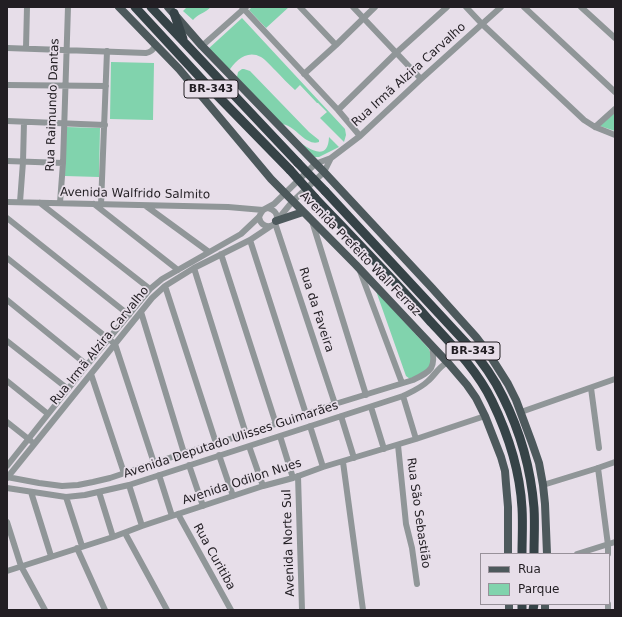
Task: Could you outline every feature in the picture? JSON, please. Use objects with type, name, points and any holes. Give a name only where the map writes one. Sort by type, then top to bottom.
[{"type":"highway","name":"Avenida Prefeito Wall Ferraz","points":[[135,7],[402,290],[458,352],[481,382],[492,400],[499,416],[509,444],[516,471],[520,488],[522,508],[522,553]]},
{"type":"highway","name":"Avenida Prefeito Wall Ferraz","points":[[150,7],[325,191],[481,361],[503,396],[510,411],[528,467],[534,509],[534,553]]},
{"type":"highway","points":[[171,10],[185,44]]},
{"type":"main road","name":"Avenida Prefeito Wall Ferraz","points":[[119,7],[179,69],[284,194],[359,268],[432,346],[476,398],[485,416],[505,471],[508,507],[508,553]]},
{"type":"main road","points":[[171,10],[202,46],[324,172],[476,337],[489,354],[508,384],[521,412],[539,463],[545,504],[547,553]]},
{"type":"main road","points":[[275,223],[303,212]]},
{"type":"street","points":[[26,48],[27,7]]},
{"type":"street","name":"Rua Raimundo Dantas","points":[[60,203],[63,163],[68,7]]},
{"type":"street","points":[[300,7],[336,45]]},
{"type":"street","points":[[354,7],[421,78]]},
{"type":"street","points":[[304,74],[375,7]]},
{"type":"street","points":[[338,110],[396,53],[447,7]]},
{"type":"street","points":[[466,7],[482,24],[584,120],[595,127],[614,134]]},
{"type":"street","name":"Rua Irmã Alzira Carvalho","points":[[8,463],[150,289],[162,279],[242,234],[259,217],[260,213],[274,204],[316,164],[331,158],[360,136],[421,78],[501,7]]},
{"type":"street","points":[[524,7],[615,92]]},
{"type":"street","points":[[580,7],[615,38]]},
{"type":"street","points":[[202,46],[244,8],[360,136]]},
{"type":"street","points":[[7,48],[150,52],[156,45]]},
{"type":"street","points":[[101,205],[107,51]]},
{"type":"street","points":[[7,85],[106,86]]},
{"type":"street","points":[[595,127],[615,109]]},
{"type":"street","points":[[7,121],[105,125]]},
{"type":"street","points":[[20,202],[24,122]]},
{"type":"street","name":"Rua Irmã Alzira Carvalho","points":[[8,477],[152,298],[165,286],[194,268],[250,240],[275,223],[292,202],[324,172],[331,158]]},
{"type":"street","points":[[7,161],[63,163]]},
{"type":"street","name":"Avenida Walfrido Salmito","points":[[7,202],[266,209]]},
{"type":"street","points":[[40,203],[150,289]]},
{"type":"street","points":[[94,204],[178,270]]},
{"type":"street","points":[[146,205],[209,252]]},
{"type":"street","points":[[259,217],[262,224],[266,226],[275,223],[277,213],[266,209]]},
{"type":"street","points":[[7,218],[129,315]]},
{"type":"street","points":[[311,219],[366,394]]},
{"type":"street","name":"Rua da Faveira","points":[[275,223],[335,404]]},
{"type":"street","points":[[250,240],[306,414]]},
{"type":"street","points":[[221,254],[276,424]]},
{"type":"street","points":[[7,258],[115,344],[154,463]]},
{"type":"street","points":[[194,268],[246,434]]},
{"type":"street","points":[[359,268],[402,383]]},
{"type":"street","points":[[165,286],[216,443]]},
{"type":"street","points":[[7,300],[87,365]]},
{"type":"street","points":[[141,312],[184,452]]},
{"type":"street","points":[[7,341],[68,389]]},
{"type":"street","name":"Avenida Deputado Ulisses Guimarães","points":[[8,477],[62,486],[93,482],[124,473],[184,452],[246,434],[413,380],[424,375],[434,364],[432,346]]},
{"type":"street","name":"Avenida Deputado Ulisses Guimarães","points":[[7,488],[66,497],[85,496],[129,485],[403,396],[428,381],[442,365],[446,363],[448,364]]},
{"type":"street","points":[[91,374],[124,473]]},
{"type":"street","points":[[521,412],[615,379]]},
{"type":"street","points":[[413,380],[415,383],[415,390]]},
{"type":"street","points":[[7,381],[48,414]]},
{"type":"street","points":[[590,388],[599,448]]},
{"type":"street","points":[[403,396],[416,439]]},
{"type":"street","points":[[371,406],[384,449]]},
{"type":"street","points":[[341,416],[354,458]]},
{"type":"street","name":"Avenida Odilon Nues","points":[[7,571],[263,486],[296,477],[323,467],[343,462],[485,416]]},
{"type":"street","points":[[7,422],[35,444]]},
{"type":"street","points":[[310,426],[323,467]]},
{"type":"street","name":"Avenida Norte Sul","points":[[280,436],[296,477],[302,610]]},
{"type":"street","name":"Rua São Sebastião","points":[[398,444],[406,524],[412,548],[417,584]]},
{"type":"street","points":[[249,446],[263,486]]},
{"type":"street","points":[[219,455],[233,496]]},
{"type":"street","points":[[170,458],[174,470]]},
{"type":"street","points":[[343,462],[363,610]]},
{"type":"street","points":[[543,485],[615,462]]},
{"type":"street","points":[[189,465],[203,506]]},
{"type":"street","points":[[598,468],[608,553]]},
{"type":"street","name":"Rua Curitiba","points":[[159,475],[175,515],[231,610]]},
{"type":"street","points":[[129,485],[142,526]]},
{"type":"street","points":[[31,492],[51,556]]},
{"type":"street","points":[[99,492],[113,537]]},
{"type":"street","points":[[66,497],[79,547],[105,610]]},
{"type":"street","points":[[7,522],[21,566],[45,610]]},
{"type":"street","points":[[125,533],[168,610]]},
{"type":"street","points":[[580,553],[615,542]]},
{"type":"green space","points":[[187,7],[211,7],[193,20],[183,11]]},
{"type":"green space","points":[[252,7],[289,7],[266,28],[249,10]]},
{"type":"green space","points":[[242,18],[345,129],[346,135],[344,142],[320,118],[327,112],[300,85],[295,90],[263,58],[251,54],[246,55],[238,60],[228,72],[207,50]]},
{"type":"green space","points":[[111,62],[154,63],[153,120],[110,119]]},
{"type":"green space","points":[[242,69],[250,71],[309,132],[319,140],[319,142],[311,142],[289,126],[280,124],[237,77],[238,72]]},
{"type":"green space","points":[[615,112],[615,131],[600,126]]},
{"type":"green space","points":[[66,127],[100,128],[99,177],[65,176]]},
{"type":"green space","points":[[329,137],[339,147],[319,157],[315,157],[294,138],[310,149],[320,152],[325,150],[328,145]]},
{"type":"green space","points":[[376,291],[429,349],[432,362],[428,369],[421,374],[410,379],[406,376]]}]
